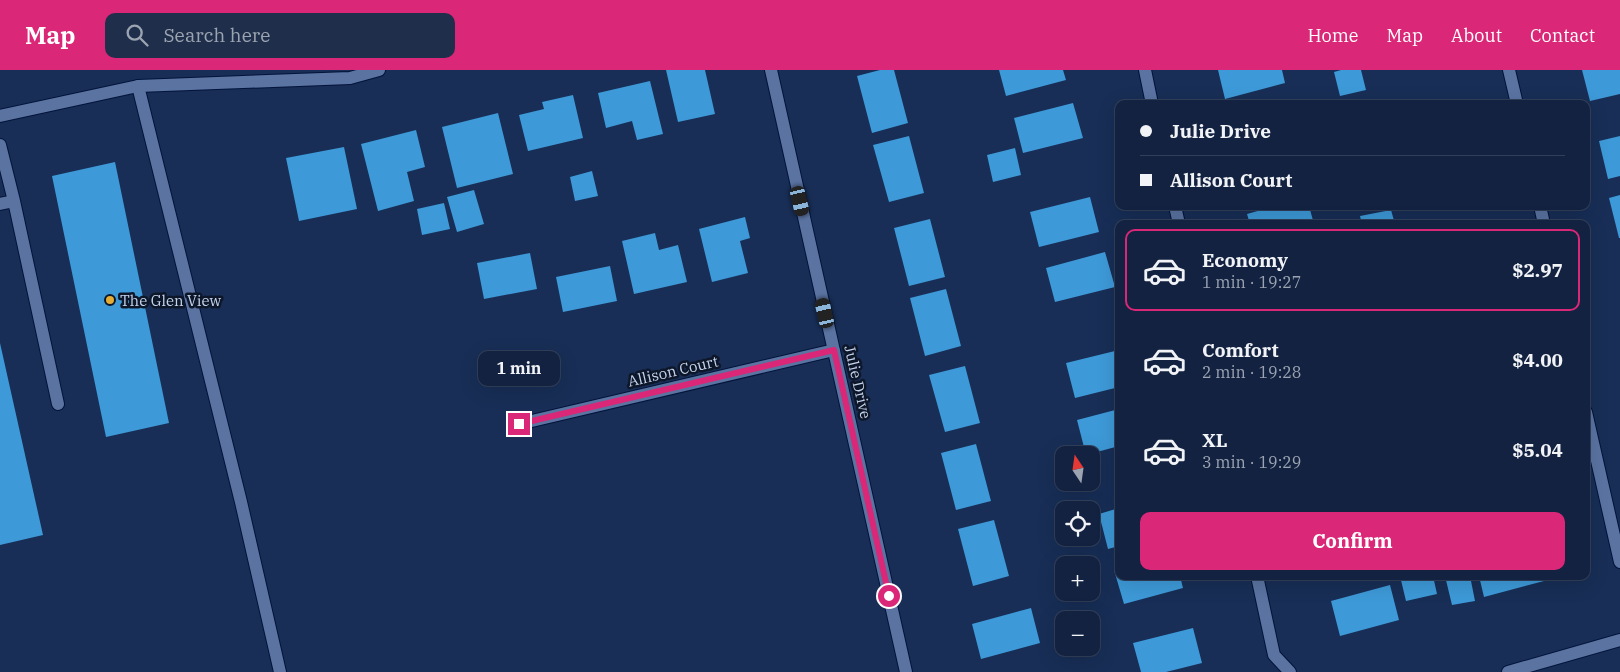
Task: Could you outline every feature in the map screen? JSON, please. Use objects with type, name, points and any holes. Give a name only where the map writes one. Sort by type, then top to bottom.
[{"type":"street","points":[[0,116],[138,86],[350,78],[380,70]]},
{"type":"street","name":"Julie Drive","points":[[770,70],[906,672]]},
{"type":"street","points":[[1145,70],[1151,100]]},
{"type":"street","points":[[1509,70],[1516,100]]},
{"type":"street","points":[[138,86],[241,502],[280,672]]},
{"type":"street","points":[[0,145],[58,404]]},
{"type":"street","points":[[0,204],[14,201]]},
{"type":"street","name":"Allison Court","points":[[519,424],[834,350]]},
{"type":"street","points":[[1590,430],[1620,562]]},
{"type":"street","points":[[1258,580],[1274,655],[1290,672]]},
{"type":"street","points":[[1508,672],[1620,640]]},
{"type":"building","points":[[666,70],[705,70],[715,114],[678,122]]},
{"type":"building","points":[[880,70],[894,70],[908,123],[872,133],[857,76]]},
{"type":"building","points":[[999,70],[1063,70],[1066,80],[1006,96]]},
{"type":"building","points":[[1218,70],[1282,70],[1285,83],[1225,99]]},
{"type":"building","points":[[1361,70],[1366,90],[1340,96],[1334,72]]},
{"type":"building","points":[[1582,70],[1620,70],[1620,94],[1590,100]]},
{"type":"building","points":[[650,81],[663,134],[637,140],[632,121],[606,128],[598,93]]},
{"type":"building","points":[[573,95],[583,138],[528,151],[519,115],[544,109],[542,102]]},
{"type":"building","points":[[1073,103],[1083,138],[1023,153],[1014,118]]},
{"type":"building","points":[[498,113],[513,174],[457,188],[442,127]]},
{"type":"building","points":[[416,130],[425,167],[407,172],[414,201],[378,211],[361,144]]},
{"type":"building","points":[[909,136],[924,193],[889,202],[873,145]]},
{"type":"building","points":[[1620,136],[1620,176],[1608,179],[1599,141]]},
{"type":"building","points":[[344,147],[357,209],[299,221],[286,158]]},
{"type":"building","points":[[1015,148],[1021,175],[993,182],[987,155]]},
{"type":"building","name":"The Glen View","points":[[115,162],[169,423],[106,437],[52,176]]},
{"type":"building","points":[[592,171],[598,196],[575,201],[570,177]]},
{"type":"building","points":[[474,190],[484,224],[457,232],[447,197]]},
{"type":"building","points":[[1620,195],[1620,238],[1619,238],[1609,198]]},
{"type":"building","points":[[1090,197],[1099,232],[1039,247],[1030,212]]},
{"type":"building","points":[[444,203],[450,229],[422,235],[417,209]]},
{"type":"building","points":[[1262,210],[1310,210],[1313,220],[1249,220],[1247,214]]},
{"type":"building","points":[[1391,210],[1394,220],[1361,220],[1360,216]]},
{"type":"building","points":[[745,217],[750,238],[740,241],[748,273],[712,282],[699,229]]},
{"type":"building","points":[[930,219],[945,277],[909,286],[894,228]]},
{"type":"building","points":[[655,233],[659,250],[678,245],[687,282],[634,294],[622,241]]},
{"type":"building","points":[[1105,252],[1115,287],[1055,302],[1046,268]]},
{"type":"building","points":[[530,253],[537,289],[484,299],[477,263]]},
{"type":"building","points":[[610,266],[617,301],[563,312],[556,277]]},
{"type":"building","points":[[946,289],[961,346],[925,356],[910,298]]},
{"type":"building","points":[[0,343],[43,535],[0,545]]},
{"type":"building","points":[[1115,351],[1115,388],[1075,398],[1066,363]]},
{"type":"building","points":[[965,366],[980,423],[945,432],[929,375]]},
{"type":"building","points":[[1115,410],[1115,447],[1100,451],[1100,446],[1084,446],[1077,420]]},
{"type":"building","points":[[976,444],[991,501],[956,510],[941,453]]},
{"type":"building","points":[[1115,509],[1115,547],[1108,549],[1100,514]]},
{"type":"building","points":[[994,520],[1009,576],[973,586],[958,529]]},
{"type":"building","points":[[1117,580],[1181,580],[1183,588],[1124,604]]},
{"type":"building","points":[[1401,580],[1434,580],[1437,594],[1406,601]]},
{"type":"building","points":[[1446,580],[1471,580],[1475,601],[1452,605]]},
{"type":"building","points":[[1480,580],[1544,581],[1484,597]]},
{"type":"building","points":[[1390,585],[1399,620],[1340,636],[1331,601]]},
{"type":"building","points":[[1031,608],[1040,643],[981,659],[972,624]]},
{"type":"building","points":[[1193,628],[1202,663],[1166,672],[1141,672],[1133,643]]},
{"type":"place","name":"The Glen View","points":[[110,300]]},
{"type":"route","points":[[519,424],[834,350],[889,596]]}]
